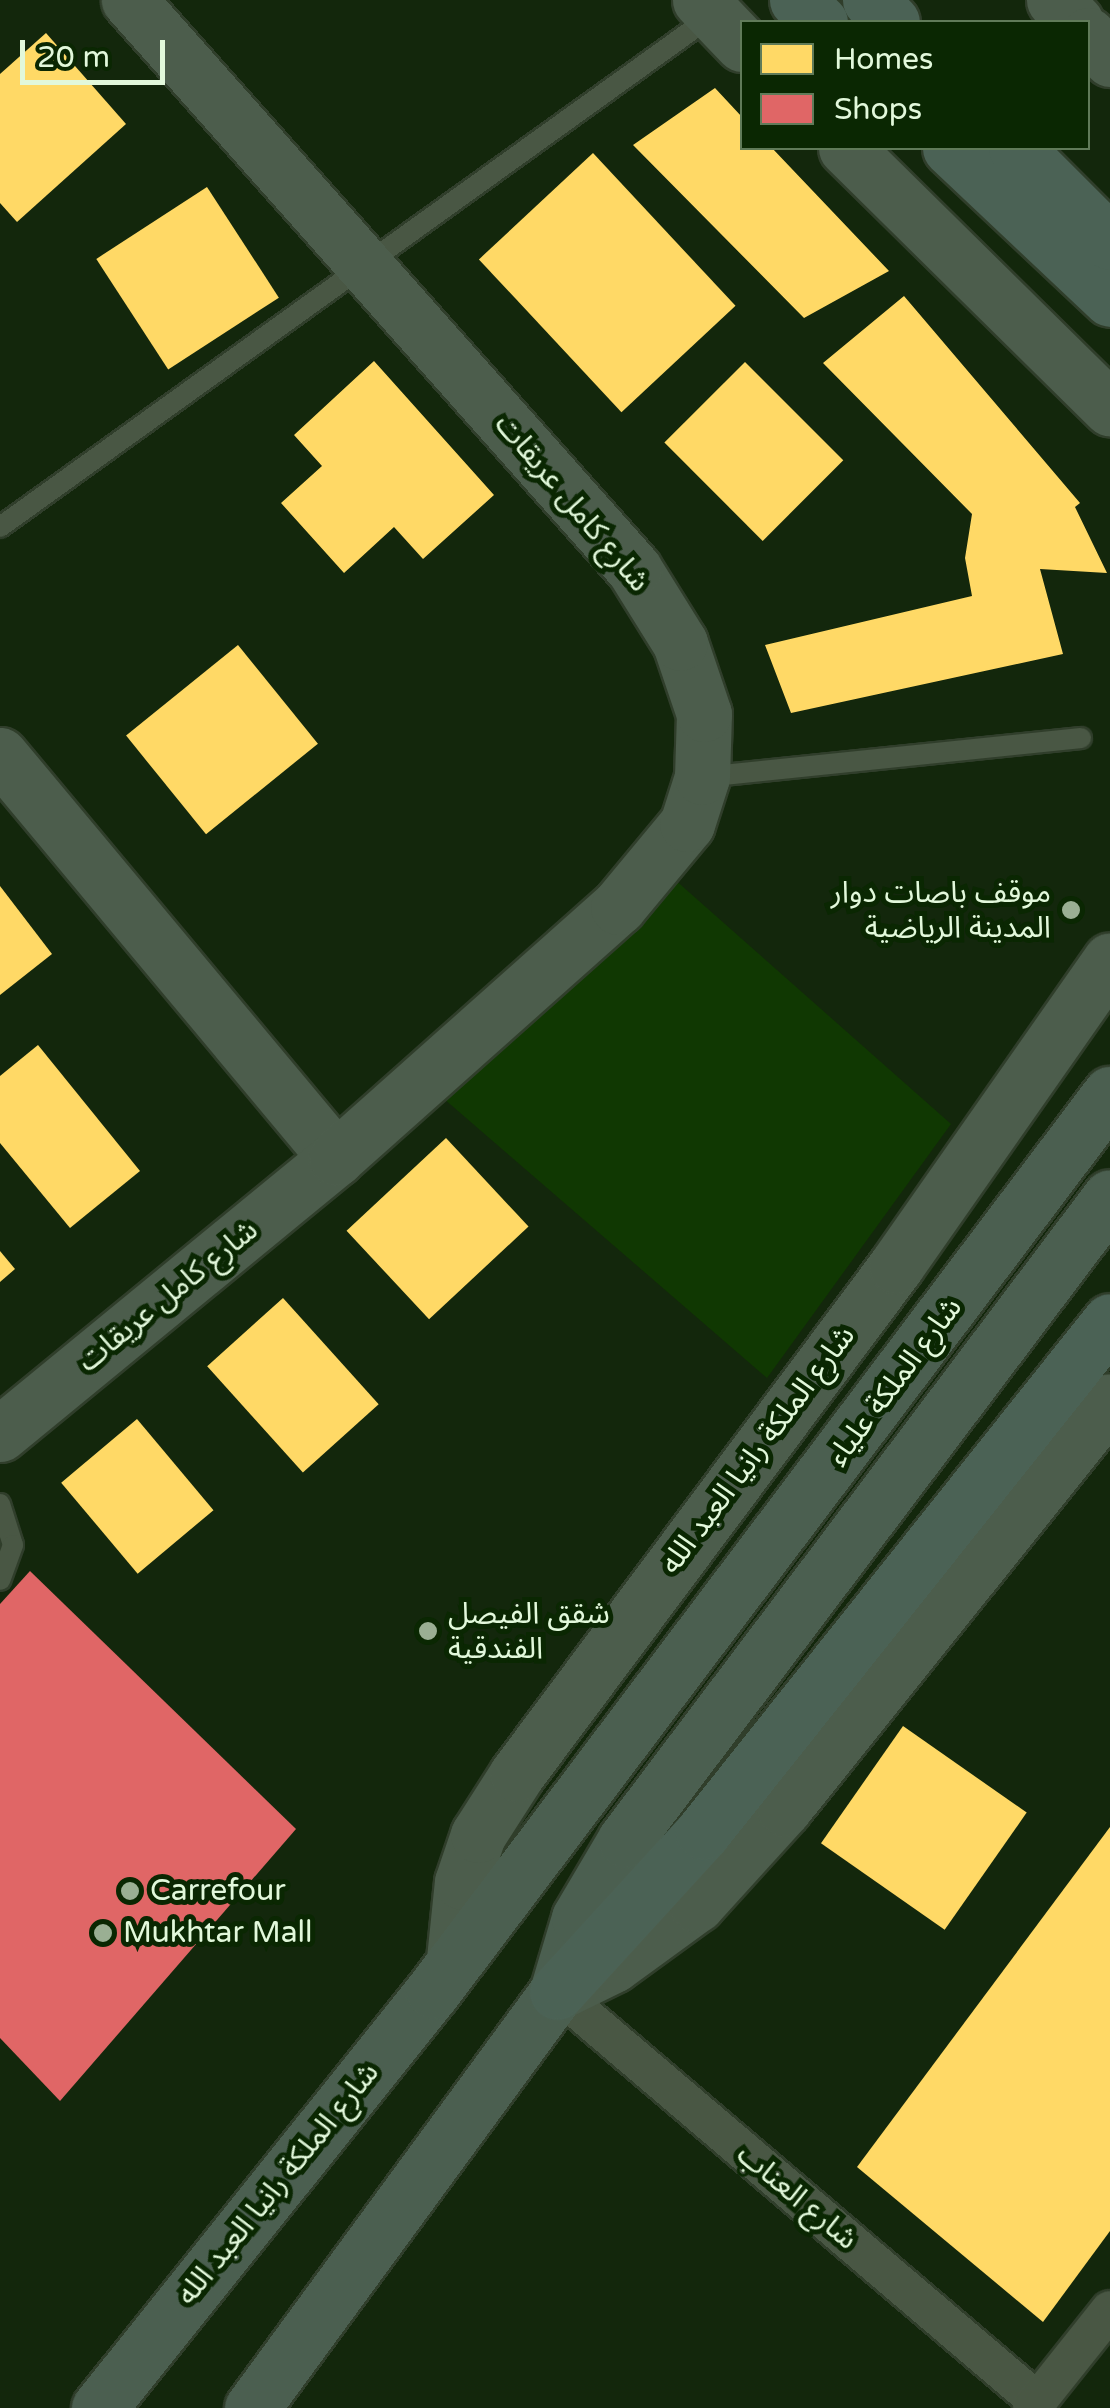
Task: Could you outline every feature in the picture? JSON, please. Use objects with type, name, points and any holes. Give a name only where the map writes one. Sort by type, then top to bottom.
[{"type":"highway","points":[[797,0],[818,20]]},
{"type":"highway","points":[[870,0],[890,20]]},
{"type":"highway","points":[[899,0],[918,20]]},
{"type":"highway","points":[[952,150],[1110,300]]},
{"type":"highway","points":[[1018,150],[1110,242]]},
{"type":"highway","points":[[1040,150],[1110,223]]},
{"type":"highway","points":[[557,1992],[778,1740],[1110,1321]]},
{"type":"main road","name":"شارع كامل عريقات","points":[[0,1434],[336,1158],[632,893],[687,824],[702,777],[704,714],[680,643],[634,569],[129,0]]},
{"type":"main road","points":[[1054,0],[1074,20]]},
{"type":"main road","points":[[1090,37],[1110,59]]},
{"type":"main road","points":[[848,150],[1110,408]]},
{"type":"main road","points":[[1070,371],[1110,433]]},
{"type":"main road","points":[[0,755],[336,1158]]},
{"type":"main road","name":"شارع الملكة رانيا العبد الله","points":[[454,1959],[462,1882],[478,1835],[517,1774],[896,1266],[1110,960]]},
{"type":"main road","name":"شارع الملكة علياء","points":[[678,1668],[1110,1094]]},
{"type":"main road","name":"شارع الملكة علياء","points":[[557,1992],[599,1880],[726,1702],[1110,1197]]},
{"type":"main road","points":[[252,2408],[557,1992],[613,1965],[697,1904],[784,1808],[1110,1400]]},
{"type":"main road","name":"شارع الملكة رانيا العبد الله","points":[[98,2408],[454,1959],[678,1668]]},
{"type":"street","name":"شارع العناب","points":[[557,1992],[1034,2404]]},
{"type":"street","points":[[1034,2404],[1110,2310]]},
{"type":"lane","points":[[0,527],[719,20]]},
{"type":"lane","points":[[702,777],[1080,738]]},
{"type":"lane","points":[[0,1504],[13,1545],[0,1580]]},
{"type":"shaded area","points":[[673,878],[951,1124],[767,1378],[443,1098]]},
{"type":"building: Homes","points":[[46,33],[126,124],[17,222],[0,203],[0,74]]},
{"type":"building: Homes","points":[[715,88],[740,115],[740,150],[774,150],[889,271],[804,318],[633,145]]},
{"type":"building: Homes","points":[[593,153],[736,306],[621,412],[479,259]]},
{"type":"building: Homes","points":[[207,187],[279,298],[168,370],[96,259]]},
{"type":"building: Homes","points":[[904,296],[1080,503],[1075,507],[1107,573],[1040,569],[1063,654],[791,713],[765,645],[972,596],[965,558],[972,514],[823,363]]},
{"type":"building: Homes","points":[[374,361],[494,495],[423,559],[394,527],[344,573],[281,503],[322,466],[294,435]]},
{"type":"building: Homes","points":[[745,362],[843,460],[763,541],[664,443]]},
{"type":"building: Homes","points":[[238,645],[318,744],[206,834],[126,736]]},
{"type":"building: Homes","points":[[0,886],[52,954],[0,995]]},
{"type":"building: Homes","points":[[38,1045],[140,1171],[70,1228],[0,1143],[0,1076]]},
{"type":"building: Homes","points":[[446,1138],[529,1226],[429,1319],[347,1231]]},
{"type":"building: Homes","points":[[0,1251],[15,1269],[0,1282]]},
{"type":"building: Homes","points":[[283,1298],[379,1404],[303,1473],[207,1366]]},
{"type":"building: Homes","points":[[137,1419],[213,1510],[138,1574],[61,1483]]},
{"type":"building: Homes","points":[[903,1726],[1027,1813],[945,1930],[821,1843]]},
{"type":"building: Homes","points":[[1110,1827],[1110,2231],[1043,2322],[857,2167]]},
{"type":"building: Shops","name":"Mukhtar Mall","points":[[30,1571],[296,1829],[60,2101],[0,2038],[0,1604]]},
{"type":"place","name":"موقف باصات دوار المدينة الرياضية","points":[[1071,910]]},
{"type":"place","name":"شقق الفيصل الفندقية","points":[[428,1631]]},
{"type":"place","name":"Carrefour","points":[[130,1891]]},
{"type":"place","name":"Mukhtar Mall","points":[[103,1933]]}]
